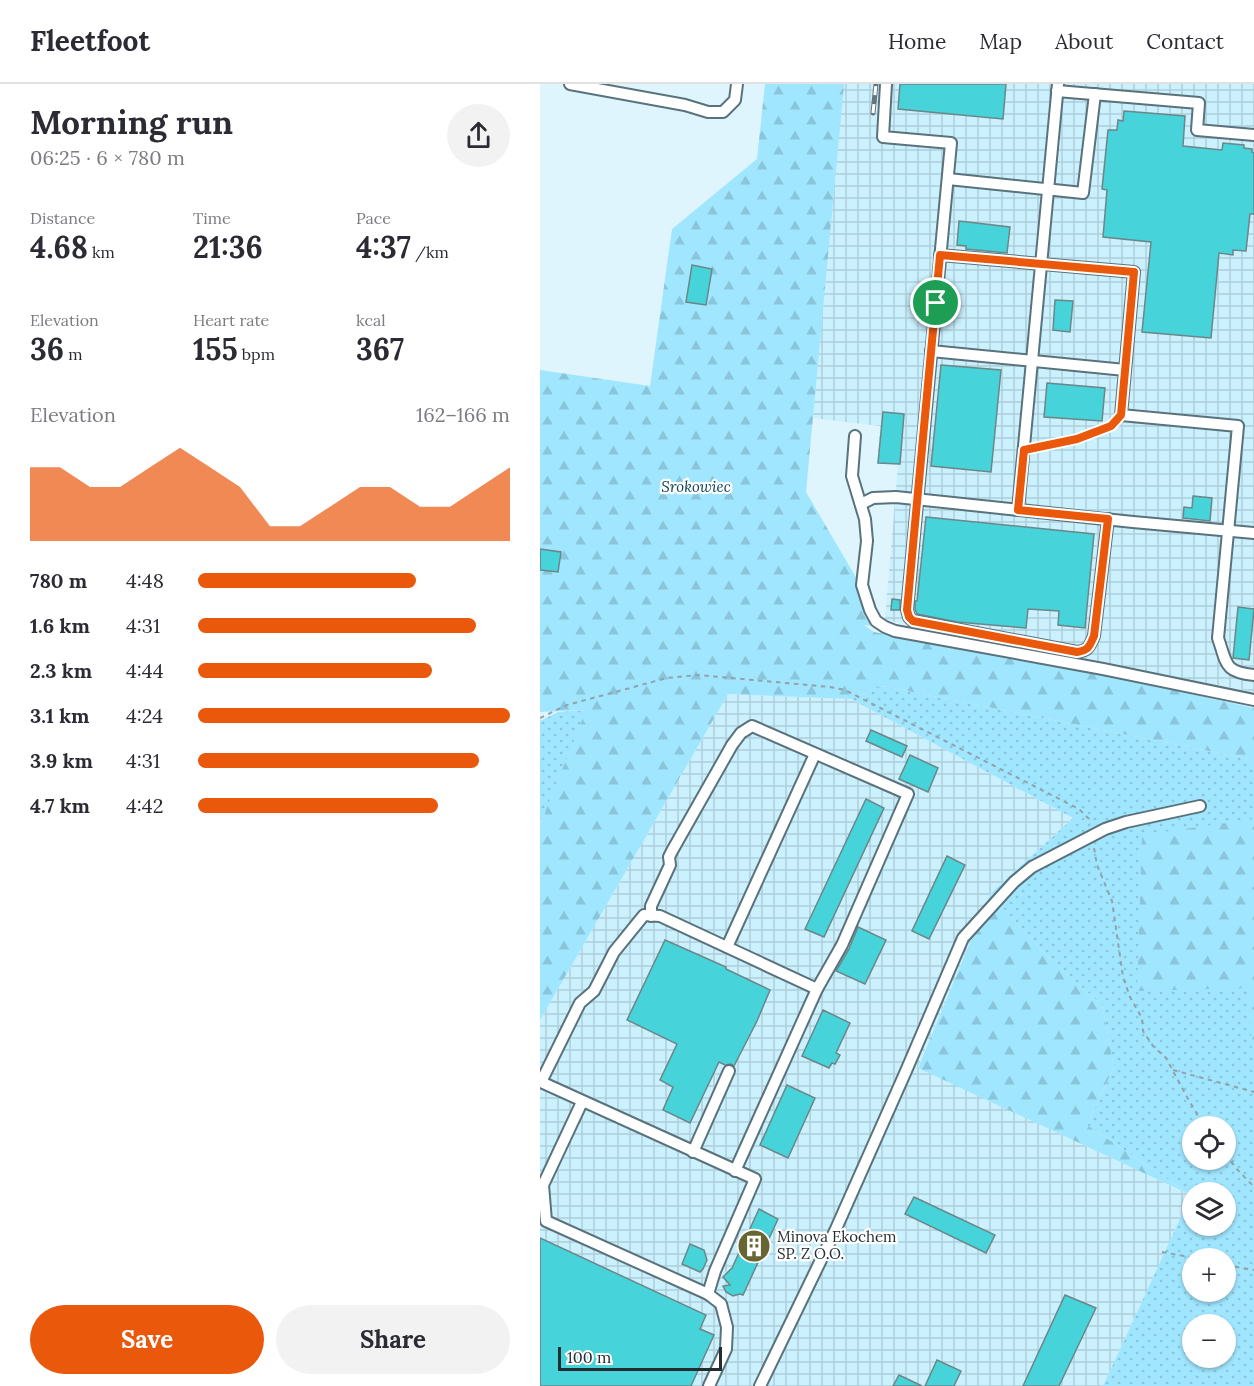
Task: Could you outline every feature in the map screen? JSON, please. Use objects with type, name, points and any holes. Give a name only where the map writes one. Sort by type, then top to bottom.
[{"type":"lane","points":[[570,84],[685,105],[708,112],[723,112],[735,100],[737,84]]},
{"type":"lane","points":[[886,84],[883,137],[951,143],[907,610],[909,617],[913,621],[1077,652],[1084,651],[1090,646],[1094,636],[1108,519]]},
{"type":"lane","points":[[1018,510],[1058,87],[1095,94],[1199,103],[1197,130],[1254,135]]},
{"type":"lane","points":[[948,179],[1083,193],[1095,94]]},
{"type":"lane","points":[[940,255],[1134,272],[1121,415],[1238,426],[1218,638],[1226,663],[1233,671],[1254,675]]},
{"type":"lane","points":[[931,351],[1125,370]]},
{"type":"lane","points":[[855,436],[852,476],[865,519],[867,541],[862,585],[876,621],[885,627],[895,631],[1103,669],[1254,700]]},
{"type":"lane","points":[[861,504],[873,498],[896,497],[1254,533]]},
{"type":"lane","points":[[651,916],[651,906],[670,865],[669,857],[672,851],[732,745],[741,733],[752,726],[908,794],[842,945],[817,988],[735,1171]]},
{"type":"lane","points":[[727,947],[815,754]]},
{"type":"lane","points":[[760,1386],[835,1231],[963,938],[1014,882],[1032,867],[1105,829],[1126,822],[1200,806]]},
{"type":"lane","points":[[708,1294],[754,1179],[541,1082],[580,1003],[594,992],[614,952],[644,915],[660,916],[817,988]]},
{"type":"lane","points":[[693,1152],[729,1071]]},
{"type":"lane","points":[[582,1102],[543,1185],[546,1221],[708,1294],[721,1304],[727,1327],[726,1349],[709,1386]]},
{"type":"path","points":[[1024,450],[1077,439],[1111,426],[1121,415]]},
{"type":"path","points":[[540,717],[567,705],[667,678],[698,675],[830,687],[845,690],[1079,809],[1089,819],[1097,865],[1112,901],[1123,977],[1130,997],[1142,1017],[1143,1031],[1153,1046],[1166,1058],[1198,1116]]},
{"type":"path","points":[[1173,1070],[1254,1092]]},
{"type":"path","points":[[1236,1168],[1254,1187]]},
{"type":"path","points":[[1162,1252],[1182,1256]]},
{"type":"path","points":[[1236,1267],[1254,1270]]},
{"type":"shaded area","points":[[839,84],[1254,84],[1254,692],[885,620],[898,465],[877,463],[880,426],[804,417]]},
{"type":"shaded area","points":[[728,694],[851,699],[1073,818],[990,894],[918,1067],[1182,1191],[1182,1215],[1103,1386],[540,1386],[540,1020]]},
{"type":"green space","name":"Srokowiec","points":[[765,84],[844,84],[806,492],[885,627],[864,625],[874,632],[1083,670],[1254,708],[1254,760],[882,686],[851,699],[728,694],[540,1020],[540,825],[586,710],[540,712],[540,370],[650,386],[672,229],[757,159]]},
{"type":"green space","points":[[882,686],[1254,760],[1254,1386],[1103,1386],[1182,1215],[1182,1236],[1236,1236],[1236,1182],[1182,1182],[1182,1189],[1087,1125],[1114,1067],[1102,1005],[1049,958],[990,894],[1073,818],[851,699]]},
{"type":"green space","points":[[587,710],[540,825],[540,721],[558,712]]},
{"type":"green space","points":[[1254,819],[1254,1053],[1252,1053],[1248,988],[1137,991],[1142,835]]},
{"type":"green space","points":[[990,894],[1049,958],[1102,1005],[1114,1067],[1087,1125],[1182,1191],[918,1068]]},
{"type":"building","points":[[900,84],[1006,84],[1003,119],[898,109]]},
{"type":"building","points":[[1124,111],[1185,116],[1183,146],[1222,150],[1223,143],[1244,145],[1244,148],[1252,149],[1254,153],[1254,214],[1250,214],[1246,251],[1233,250],[1233,255],[1219,253],[1211,338],[1142,332],[1151,242],[1103,237],[1107,190],[1102,189],[1108,130],[1117,130],[1118,120],[1123,121]]},
{"type":"building","points":[[959,221],[1010,227],[1007,253],[966,249],[966,246],[957,245]]},
{"type":"building","points":[[692,265],[712,269],[706,305],[686,302]]},
{"type":"building","points":[[1055,300],[1073,301],[1070,332],[1053,330]]},
{"type":"building","points":[[941,365],[1001,370],[991,472],[931,466]]},
{"type":"building","points":[[1047,383],[1105,388],[1102,421],[1044,417]]},
{"type":"building","points":[[883,412],[904,414],[900,464],[878,463]]},
{"type":"building","points":[[1193,496],[1212,498],[1210,521],[1183,518],[1184,507],[1192,508]]},
{"type":"building","points":[[926,517],[1094,534],[1085,628],[1058,625],[1059,611],[1028,609],[1026,628],[957,622],[917,614],[915,601],[917,601]]},
{"type":"building","points":[[540,549],[561,552],[558,572],[540,570]]},
{"type":"building","points":[[892,599],[900,600],[900,610],[891,610]]},
{"type":"building","points":[[1238,607],[1254,609],[1249,660],[1233,658]]},
{"type":"building","points":[[871,730],[907,746],[902,757],[866,741]]},
{"type":"building","points":[[910,755],[938,768],[928,792],[899,779]]},
{"type":"building","points":[[866,799],[884,808],[824,937],[805,929]]},
{"type":"building","points":[[947,856],[965,865],[929,939],[912,931]]},
{"type":"building","points":[[858,927],[886,940],[865,984],[836,971]]},
{"type":"building","points":[[665,940],[726,967],[770,990],[734,1066],[719,1062],[690,1123],[663,1110],[673,1087],[660,1080],[677,1044],[627,1020]]},
{"type":"building","points":[[823,1010],[850,1023],[836,1053],[840,1055],[835,1064],[832,1063],[829,1068],[802,1056]]},
{"type":"building","points":[[787,1085],[815,1098],[788,1158],[760,1145]]},
{"type":"building","points":[[914,1197],[995,1235],[986,1253],[905,1214]]},
{"type":"building","name":"Minova Ekochem SP. Z O.O.","points":[[759,1209],[778,1219],[743,1295],[733,1296],[726,1292],[723,1286],[730,1285],[723,1277],[732,1268]]},
{"type":"building","points":[[540,1238],[706,1315],[700,1329],[714,1335],[691,1386],[540,1386]]},
{"type":"building","points":[[690,1244],[704,1250],[707,1260],[700,1272],[682,1264]]},
{"type":"building","points":[[1065,1295],[1096,1308],[1059,1386],[1023,1386]]},
{"type":"building","points":[[937,1360],[961,1371],[954,1386],[925,1386]]},
{"type":"building","points":[[899,1375],[922,1386],[893,1386]]},
{"type":"railway","points":[[873,113],[876,84]]},
{"type":"place","name":"Minova Ekochem SP. Z O.O.","points":[[754,1246]]},
{"type":"route","points":[[940,255],[1134,272],[1121,415],[1111,426],[1077,439],[1024,450],[1018,510],[1108,519],[1094,636],[1090,646],[1084,651],[1077,652],[913,621],[909,617],[907,610],[936,303],[940,255]]}]
